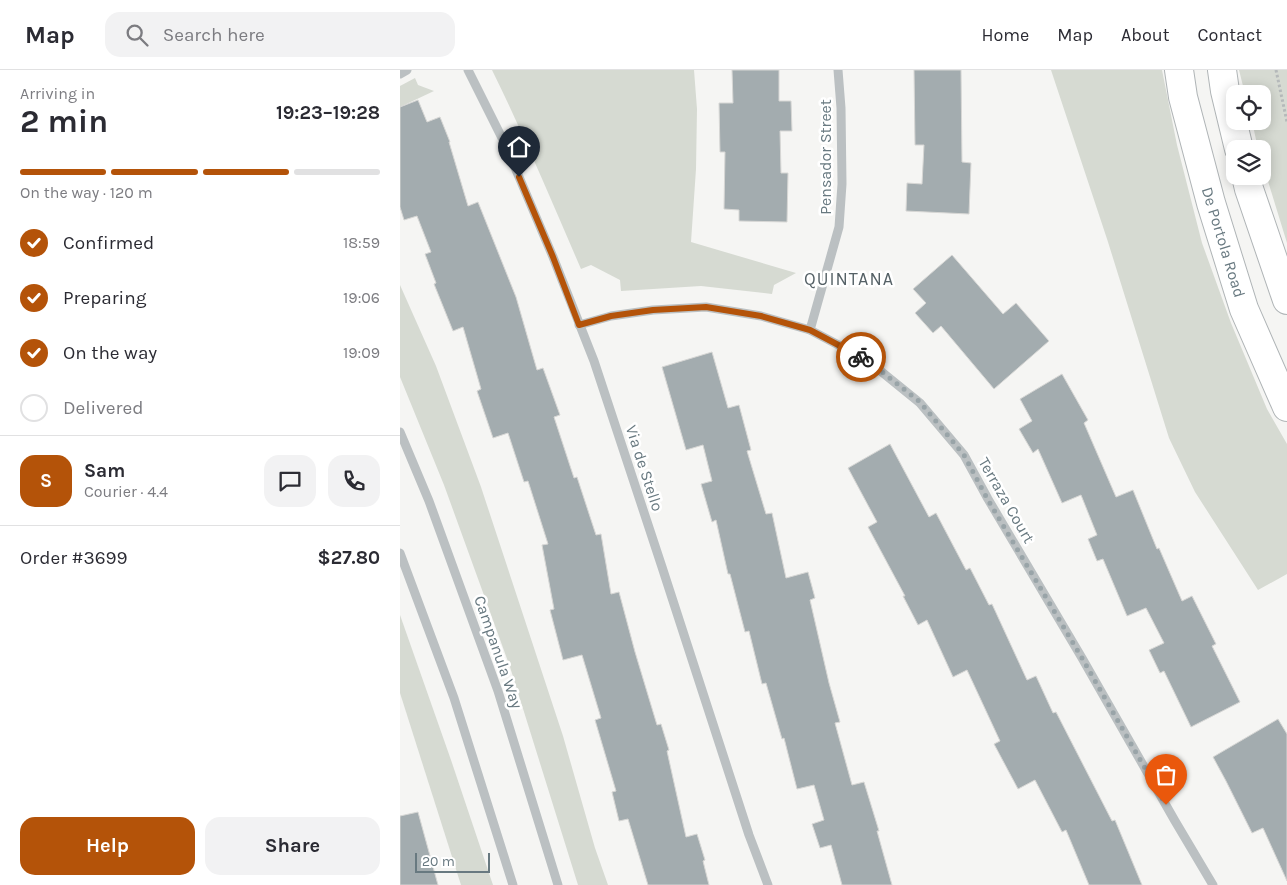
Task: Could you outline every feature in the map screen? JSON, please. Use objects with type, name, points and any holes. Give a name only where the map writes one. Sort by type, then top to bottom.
[{"type":"main road","name":"De Portola Road","points":[[1179,70],[1183,97],[1211,203],[1244,309],[1287,407]]},
{"type":"main road","points":[[1222,70],[1237,140]]},
{"type":"main road","points":[[1248,185],[1287,300]]},
{"type":"street","points":[[400,74],[407,70]]},
{"type":"street","name":"Via de Stello","points":[[468,70],[506,144],[594,361],[748,835],[768,885]]},
{"type":"street","name":"Pensador Street","points":[[810,330],[839,227],[842,184],[841,108],[838,70]]},
{"type":"street","name":"Terraza Court","points":[[579,325],[620,314],[706,307],[761,316],[810,330],[867,360],[920,402],[964,455],[988,500],[1213,885]]},
{"type":"street","name":"Campanula Way","points":[[400,432],[429,501],[498,691],[558,885]]},
{"type":"street","points":[[400,553],[454,698],[514,885]]},
{"type":"path","points":[[1276,70],[1287,122]]},
{"type":"shaded area","points":[[492,70],[694,70],[697,109],[696,169],[691,242],[796,273],[774,285],[772,294],[701,286],[621,291],[620,280],[591,265],[581,269],[527,144]]},
{"type":"shaded area","points":[[1051,70],[1162,70],[1177,145],[1202,243],[1231,323],[1267,409],[1287,444],[1287,574],[1258,590],[1195,492],[1169,438],[1108,242]]},
{"type":"shaded area","points":[[1239,70],[1287,70],[1287,243],[1269,185],[1271,185],[1271,140],[1256,140],[1254,130],[1271,130],[1271,85],[1243,85]]},
{"type":"shaded area","points":[[415,78],[418,85],[434,91],[400,107],[400,86]]},
{"type":"shaded area","points":[[400,285],[436,366],[481,487],[563,736],[595,848],[608,885],[578,885],[510,667],[444,485],[400,377]]},
{"type":"shaded area","points":[[400,615],[493,885],[461,885],[400,693]]},
{"type":"building","points":[[732,70],[779,70],[779,101],[791,101],[792,131],[780,131],[781,173],[788,173],[787,222],[739,221],[739,210],[724,209],[725,152],[720,152],[719,103],[733,103]]},
{"type":"building","points":[[914,70],[961,70],[962,162],[971,163],[969,214],[906,211],[907,183],[922,184],[924,145],[915,145]]},
{"type":"building","points":[[418,100],[427,122],[440,117],[450,142],[468,206],[478,202],[516,297],[537,370],[543,368],[560,415],[554,417],[574,478],[577,477],[596,535],[601,534],[611,594],[619,592],[657,725],[661,724],[669,750],[667,751],[686,837],[697,834],[705,860],[703,861],[709,885],[648,885],[628,819],[619,821],[612,792],[616,791],[595,720],[601,718],[582,655],[563,660],[550,610],[554,609],[542,545],[548,544],[528,481],[524,482],[508,433],[493,438],[477,391],[481,389],[463,327],[453,331],[434,284],[436,283],[425,254],[431,252],[417,216],[404,220],[400,207],[400,107]]},
{"type":"building","points":[[952,255],[1003,314],[1016,303],[1049,341],[994,389],[941,326],[933,333],[915,313],[926,303],[913,289]]},
{"type":"building","points":[[712,352],[728,408],[739,405],[751,450],[747,451],[766,514],[772,513],[786,578],[808,572],[815,598],[810,600],[840,722],[835,723],[852,785],[864,782],[879,831],[877,831],[892,885],[842,885],[831,845],[820,848],[812,824],[824,820],[814,785],[797,789],[784,738],[782,739],[766,683],[762,684],[749,631],[745,632],[730,574],[728,574],[716,520],[712,522],[701,484],[712,481],[703,445],[686,450],[662,367]]},
{"type":"building","points":[[1062,374],[1088,420],[1084,423],[1116,497],[1133,490],[1157,549],[1159,548],[1182,601],[1192,596],[1216,644],[1212,646],[1240,702],[1191,727],[1164,671],[1160,673],[1149,650],[1164,643],[1146,608],[1127,616],[1103,559],[1097,561],[1088,539],[1097,535],[1081,495],[1062,503],[1038,449],[1033,453],[1019,429],[1032,421],[1020,399]]},
{"type":"building","points":[[890,444],[929,517],[936,513],[966,570],[970,568],[989,605],[992,604],[1027,680],[1036,676],[1053,713],[1056,712],[1112,821],[1115,820],[1142,885],[1089,885],[1066,830],[1062,832],[1035,780],[1018,789],[994,744],[1000,741],[967,670],[953,677],[927,620],[918,625],[903,596],[905,596],[868,527],[877,522],[848,468]]},
{"type":"building","points":[[1278,719],[1287,734],[1287,881],[1263,828],[1252,833],[1213,757]]},
{"type":"building","points":[[418,812],[438,885],[400,885],[400,816]]},
{"type":"way so far","points":[[861,357],[920,402],[964,455],[988,500],[1082,658],[1166,805]]},
{"type":"district","name":"QUINTANA","points":[[849,279]]},
{"type":"route","points":[[519,177],[579,325],[611,316],[653,310],[706,307],[761,316],[810,330],[861,357]]}]
